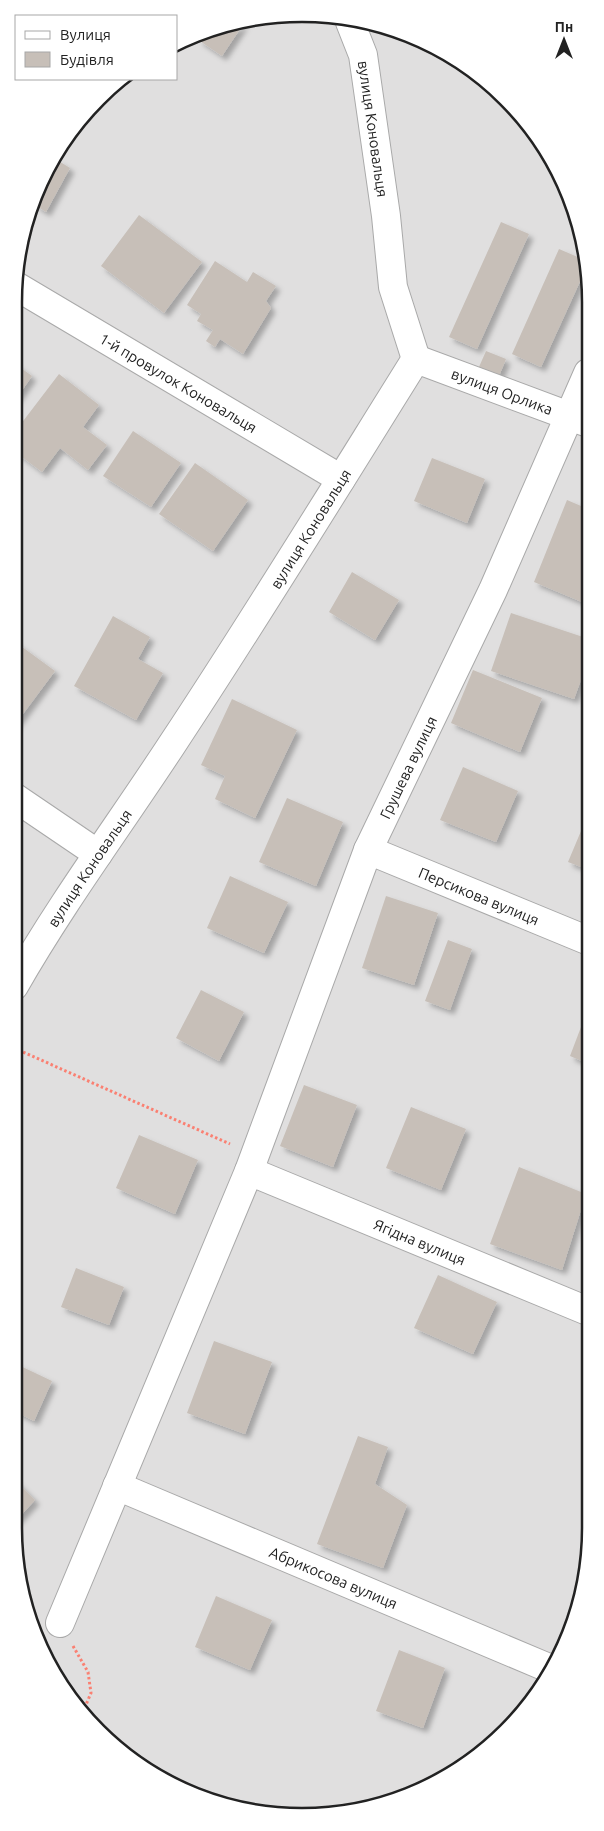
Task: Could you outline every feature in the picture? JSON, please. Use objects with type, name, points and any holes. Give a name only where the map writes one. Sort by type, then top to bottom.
[{"type":"street","name":"вулиця Коновальця","points":[[22,972],[98,854],[174,743],[416,359],[393,288],[386,216],[363,55],[352,27]]},
{"type":"street","name":"1-й провулок Коновальця","points":[[23,290],[341,480]]},
{"type":"street","name":"вулиця Орлика","points":[[416,359],[579,419]]},
{"type":"street","name":"Грушева вулиця","points":[[60,1623],[252,1164],[368,850],[493,590],[579,419],[582,404]]},
{"type":"street","points":[[22,802],[98,854]]},
{"type":"street","name":"Персикова вулиця","points":[[368,850],[582,938]]},
{"type":"street","name":"Ягідна вулиця","points":[[252,1164],[582,1308]]},
{"type":"street","name":"Абрикосова вулиця","points":[[117,1486],[545,1667]]},
{"type":"path","points":[[22,1052],[252,1164]]},
{"type":"path","points":[[60,1623],[88,1672],[91,1693],[86,1706]]},
{"type":"shaded area","points":[[302,22],[357,28],[392,37],[426,51],[472,80],[500,104],[524,132],[553,178],[567,212],[579,266],[582,302],[582,1529],[576,1584],[567,1619],[544,1669],[524,1699],[500,1727],[472,1751],[426,1780],[392,1794],[338,1806],[284,1808],[230,1799],[178,1780],[132,1751],[104,1727],[80,1699],[51,1653],[37,1619],[25,1565],[22,1529],[22,302],[28,247],[37,212],[60,162],[80,132],[104,104],[132,80],[178,80],[178,51],[212,37],[247,28]]},
{"type":"building","points":[[239,30],[222,56],[201,42]]},
{"type":"building","points":[[60,162],[70,168],[46,212],[39,207]]},
{"type":"building","points":[[139,215],[202,262],[164,313],[101,266]]},
{"type":"building","points":[[501,222],[529,234],[477,349],[449,337]]},
{"type":"building","points":[[559,249],[578,257],[581,280],[541,367],[512,354]]},
{"type":"building","points":[[215,261],[247,282],[253,272],[276,286],[266,301],[271,308],[243,354],[220,339],[215,347],[206,341],[213,330],[197,321],[201,314],[187,305]]},
{"type":"building","points":[[486,351],[506,359],[499,376],[479,367]]},
{"type":"building","points":[[22,369],[32,376],[22,390]]},
{"type":"building","points":[[59,374],[99,405],[83,427],[107,445],[88,470],[60,448],[42,472],[22,457],[22,423]]},
{"type":"building","points":[[133,431],[181,463],[151,507],[103,476]]},
{"type":"building","points":[[432,458],[485,479],[467,523],[414,501]]},
{"type":"building","points":[[195,463],[248,500],[213,551],[159,514]]},
{"type":"building","points":[[567,500],[582,506],[582,602],[534,582]]},
{"type":"building","points":[[352,572],[399,600],[375,640],[329,612]]},
{"type":"building","points":[[511,613],[582,637],[582,677],[574,699],[491,671]]},
{"type":"building","points":[[113,616],[150,637],[138,659],[163,673],[136,720],[74,686]]},
{"type":"building","points":[[22,647],[55,671],[22,715]]},
{"type":"building","points":[[473,670],[542,698],[520,752],[451,723]]},
{"type":"building","points":[[232,699],[297,730],[255,818],[215,799],[225,776],[201,765]]},
{"type":"building","points":[[463,767],[518,791],[496,842],[440,820]]},
{"type":"building","points":[[287,798],[343,822],[316,886],[259,862]]},
{"type":"building","points":[[582,829],[582,867],[568,862]]},
{"type":"building","points":[[230,876],[288,902],[264,953],[207,928]]},
{"type":"building","points":[[386,896],[438,913],[414,985],[362,968]]},
{"type":"building","points":[[448,940],[472,949],[450,1010],[425,1001]]},
{"type":"building","points":[[201,990],[244,1012],[219,1061],[176,1038]]},
{"type":"building","points":[[582,1024],[582,1061],[570,1056]]},
{"type":"building","points":[[304,1085],[357,1105],[333,1167],[280,1146]]},
{"type":"building","points":[[411,1107],[466,1129],[441,1190],[386,1168]]},
{"type":"building","points":[[139,1135],[198,1160],[175,1214],[116,1188]]},
{"type":"building","points":[[519,1167],[582,1192],[582,1207],[562,1270],[490,1244]]},
{"type":"building","points":[[76,1268],[124,1287],[109,1325],[61,1307]]},
{"type":"building","points":[[438,1275],[497,1302],[473,1354],[414,1328]]},
{"type":"building","points":[[214,1341],[272,1362],[245,1434],[187,1413]]},
{"type":"building","points":[[22,1367],[52,1381],[34,1421],[22,1415]]},
{"type":"building","points":[[358,1436],[388,1447],[375,1484],[407,1505],[383,1568],[317,1544]]},
{"type":"building","points":[[22,1487],[35,1500],[22,1514]]},
{"type":"building","points":[[216,1596],[272,1620],[250,1670],[195,1647]]},
{"type":"building","points":[[399,1650],[445,1668],[423,1728],[376,1711]]}]
